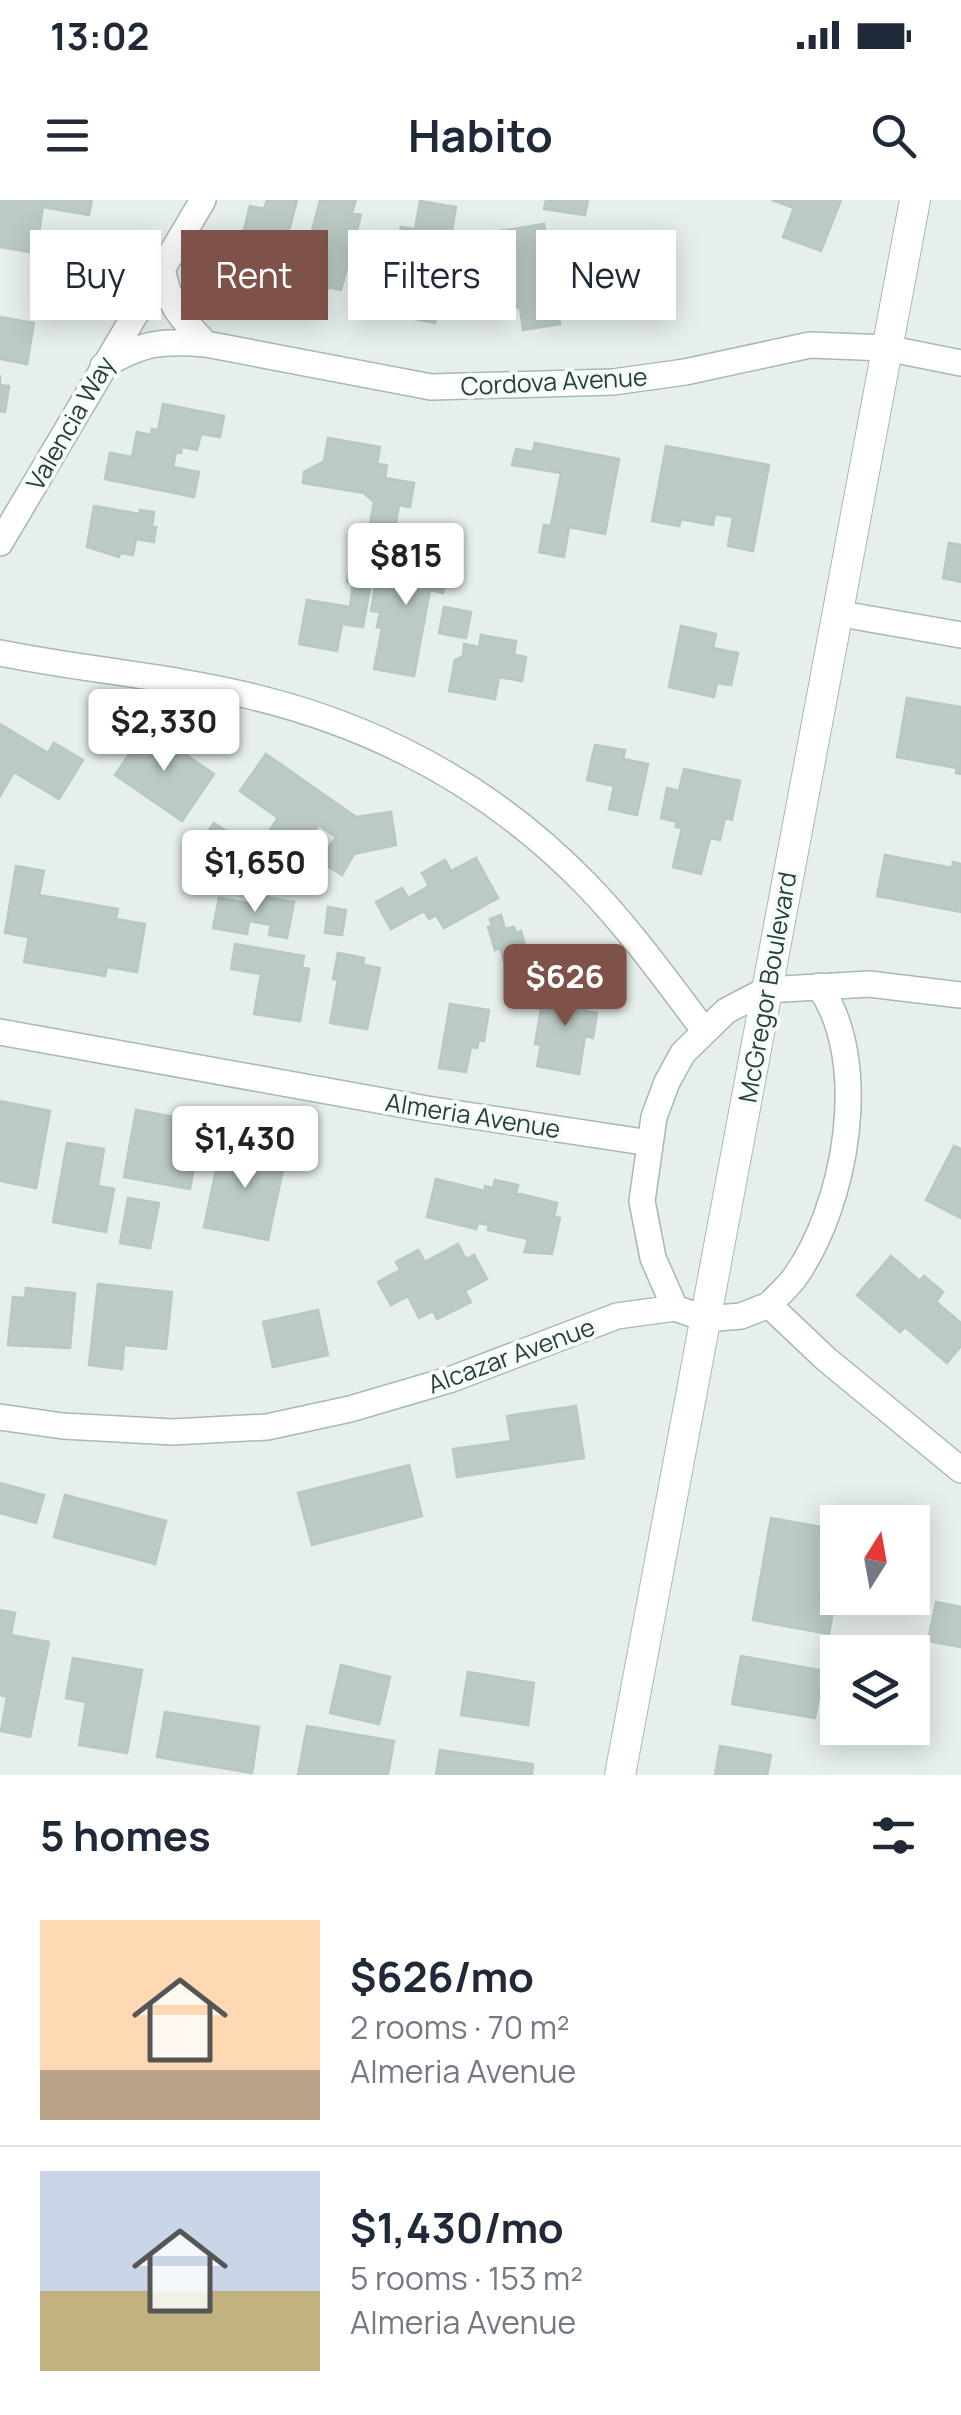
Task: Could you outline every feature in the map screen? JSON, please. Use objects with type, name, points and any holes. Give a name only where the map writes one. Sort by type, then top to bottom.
[{"type":"main road","name":"McGregor Boulevard","points":[[620,1775],[915,200]]},
{"type":"street","name":"Valencia Way","points":[[0,544],[203,200]]},
{"type":"street","points":[[162,267],[167,295],[176,314],[206,344]]},
{"type":"street","name":"Cordova Avenue","points":[[102,366],[149,344],[170,341],[206,344],[431,387],[613,382],[685,372],[810,345],[886,348],[961,364]]},
{"type":"street","points":[[836,614],[961,635]]},
{"type":"street","points":[[0,653],[166,680],[291,706],[378,736],[446,772],[497,805],[586,884],[635,939],[704,1030]]},
{"type":"street","name":"McGregor Boulevard","points":[[769,1305],[795,1276],[820,1229],[844,1156],[848,1116],[844,1040],[819,986]]},
{"type":"street","points":[[675,1308],[653,1258],[642,1201],[654,1117],[682,1054],[726,1010],[766,990],[899,986],[961,995]]},
{"type":"street","name":"Almeria Avenue","points":[[0,1032],[427,1109],[650,1143]]},
{"type":"street","points":[[769,1305],[840,1370],[961,1470]]},
{"type":"street","name":"Alcazar Avenue","points":[[0,1417],[63,1426],[173,1432],[266,1427],[350,1410],[452,1379],[617,1316],[675,1308],[706,1319],[741,1316],[769,1305]]},
{"type":"building","points":[[0,200],[92,200],[89,215],[43,207],[40,230],[30,230],[30,252],[0,247]]},
{"type":"building","points":[[267,200],[297,200],[289,230],[244,230],[250,206],[264,209]]},
{"type":"building","points":[[320,200],[356,200],[352,213],[361,215],[357,230],[348,230],[348,264],[341,290],[328,287],[328,230],[312,230]]},
{"type":"building","points":[[546,200],[588,200],[585,215],[544,209]]},
{"type":"building","points":[[772,200],[841,200],[821,251],[783,237],[794,208]]},
{"type":"building","points":[[420,201],[456,207],[452,230],[400,230],[415,229]]},
{"type":"building","points":[[544,224],[545,230],[536,230],[536,320],[559,320],[560,324],[523,330],[520,307],[516,308],[516,230],[506,230]]},
{"type":"building","points":[[0,317],[34,323],[27,364],[0,359]]},
{"type":"building","points":[[0,385],[9,386],[5,412],[0,411]]},
{"type":"building","points":[[163,404],[224,416],[220,437],[201,434],[197,450],[182,447],[181,453],[176,452],[173,467],[199,472],[194,497],[105,479],[110,453],[132,457],[137,432],[151,435],[152,429],[158,430]]},
{"type":"building","points":[[328,438],[380,447],[377,464],[387,465],[385,478],[414,483],[410,507],[399,505],[394,534],[369,529],[374,502],[364,493],[303,483],[304,472],[324,461]]},
{"type":"building","points":[[535,443],[619,459],[605,534],[569,527],[564,557],[539,552],[544,525],[551,526],[561,473],[512,465],[516,449],[533,452]]},
{"type":"building","points":[[666,446],[769,465],[753,551],[728,546],[733,517],[715,514],[713,525],[681,519],[679,526],[652,521]]},
{"type":"building","points":[[94,506],[140,514],[140,510],[154,512],[154,542],[136,539],[133,555],[120,553],[119,557],[87,547]]},
{"type":"building","points":[[949,543],[961,545],[961,582],[943,578]]},
{"type":"building","points":[[418,544],[450,550],[443,593],[430,590],[414,676],[374,669],[382,628],[377,627],[380,612],[371,611],[379,566],[406,571],[407,567],[414,568]]},
{"type":"building","points":[[352,556],[375,560],[363,627],[342,624],[337,651],[299,644],[307,600],[350,607],[353,583],[347,582]]},
{"type":"building","points":[[444,607],[471,612],[466,638],[439,633]]},
{"type":"building","points":[[681,626],[716,634],[713,648],[738,653],[731,685],[717,683],[714,697],[669,687]]},
{"type":"building","points":[[481,635],[516,641],[514,655],[526,657],[522,681],[499,677],[495,699],[449,691],[455,660],[463,656],[464,644],[479,647]]},
{"type":"building","points":[[907,698],[961,707],[961,774],[956,773],[957,768],[897,757]]},
{"type":"building","points":[[0,724],[48,753],[54,743],[83,760],[59,799],[14,772],[0,796]]},
{"type":"building","points":[[147,728],[214,774],[182,821],[115,775]]},
{"type":"building","points":[[595,745],[625,750],[623,759],[648,764],[637,815],[609,809],[614,786],[587,780]]},
{"type":"building","points":[[266,754],[356,817],[391,812],[396,845],[354,854],[342,875],[319,861],[336,837],[319,825],[296,858],[265,837],[278,818],[240,791]]},
{"type":"building","points":[[684,769],[740,781],[732,820],[725,818],[720,840],[710,838],[701,874],[673,867],[682,828],[676,827],[677,822],[661,818],[667,788],[679,791]]},
{"type":"building","points":[[214,823],[246,844],[224,877],[192,855]]},
{"type":"building","points":[[885,855],[952,868],[953,862],[961,864],[961,912],[877,896]]},
{"type":"building","points":[[476,858],[498,898],[444,928],[436,915],[429,919],[424,911],[391,929],[376,902],[402,888],[408,898],[429,886],[422,873],[445,860],[451,871]]},
{"type":"building","points":[[16,866],[44,871],[39,895],[118,909],[116,919],[145,924],[137,972],[107,967],[105,976],[24,962],[29,937],[5,933]]},
{"type":"building","points":[[255,895],[294,902],[287,938],[269,935],[271,925],[249,921],[247,934],[213,928],[219,898],[253,904]]},
{"type":"building","points":[[328,907],[346,910],[342,935],[325,933]]},
{"type":"building","points":[[501,915],[505,929],[514,927],[516,933],[521,931],[528,956],[539,952],[545,970],[520,977],[517,967],[507,970],[488,927],[492,926],[490,919]]},
{"type":"building","points":[[235,944],[304,956],[302,967],[309,969],[300,1021],[254,1014],[261,974],[231,969]]},
{"type":"building","points":[[338,953],[364,958],[363,965],[380,968],[367,1029],[330,1023],[338,980],[333,979]]},
{"type":"building","points":[[556,983],[590,990],[586,1011],[597,1013],[593,1038],[585,1036],[579,1074],[537,1066],[541,1045],[535,1044],[542,1003],[552,1005]]},
{"type":"building","points":[[450,1004],[489,1010],[484,1041],[479,1040],[477,1048],[471,1047],[466,1072],[439,1068]]},
{"type":"building","points":[[0,1101],[50,1111],[36,1188],[0,1181]]},
{"type":"building","points":[[136,1110],[202,1122],[190,1189],[124,1177]]},
{"type":"building","points":[[222,1142],[286,1155],[268,1240],[204,1227]]},
{"type":"building","points":[[67,1143],[104,1149],[98,1186],[114,1189],[106,1232],[53,1222]]},
{"type":"building","points":[[954,1146],[961,1149],[961,1218],[926,1200]]},
{"type":"building","points":[[436,1179],[485,1191],[485,1186],[493,1188],[495,1180],[518,1185],[516,1193],[557,1203],[554,1217],[560,1218],[552,1254],[524,1252],[528,1239],[488,1230],[489,1225],[478,1223],[476,1229],[427,1217]]},
{"type":"building","points":[[128,1198],[159,1203],[150,1248],[120,1243]]},
{"type":"building","points":[[458,1244],[466,1259],[474,1255],[487,1279],[465,1291],[471,1302],[437,1319],[433,1311],[419,1318],[408,1296],[391,1305],[378,1282],[400,1270],[396,1262],[418,1250],[425,1262]]},
{"type":"building","points":[[891,1256],[920,1281],[924,1276],[943,1292],[936,1302],[961,1323],[961,1346],[947,1363],[905,1327],[900,1332],[857,1295]]},
{"type":"building","points":[[98,1284],[172,1292],[166,1349],[124,1345],[122,1369],[89,1365]]},
{"type":"building","points":[[26,1288],[75,1293],[70,1348],[8,1345],[13,1297],[25,1298]]},
{"type":"building","points":[[318,1310],[328,1355],[273,1367],[263,1322]]},
{"type":"building","points":[[576,1406],[584,1458],[457,1477],[453,1449],[511,1441],[507,1416]]},
{"type":"building","points":[[409,1465],[422,1516],[312,1545],[298,1493]]},
{"type":"building","points":[[0,1483],[44,1495],[36,1523],[0,1513]]},
{"type":"building","points":[[65,1495],[166,1521],[155,1564],[54,1537]]},
{"type":"building","points":[[771,1518],[820,1527],[820,1615],[832,1615],[829,1634],[753,1620]]},
{"type":"building","points":[[936,1602],[961,1607],[961,1647],[930,1641]]},
{"type":"building","points":[[0,1610],[15,1613],[11,1635],[49,1642],[30,1737],[1,1731],[7,1697],[0,1695]]},
{"type":"building","points":[[741,1656],[820,1670],[815,1718],[732,1704]]},
{"type":"building","points":[[73,1658],[142,1670],[127,1753],[79,1745],[86,1702],[66,1698]]},
{"type":"building","points":[[341,1665],[390,1677],[379,1724],[330,1713]]},
{"type":"building","points":[[468,1672],[534,1683],[528,1725],[461,1715]]},
{"type":"building","points":[[165,1712],[259,1727],[252,1773],[157,1757]]},
{"type":"building","points":[[307,1726],[394,1741],[388,1775],[298,1775]]},
{"type":"building","points":[[720,1746],[771,1755],[767,1775],[715,1775]]},
{"type":"building","points":[[440,1750],[533,1764],[532,1775],[436,1775]]}]
